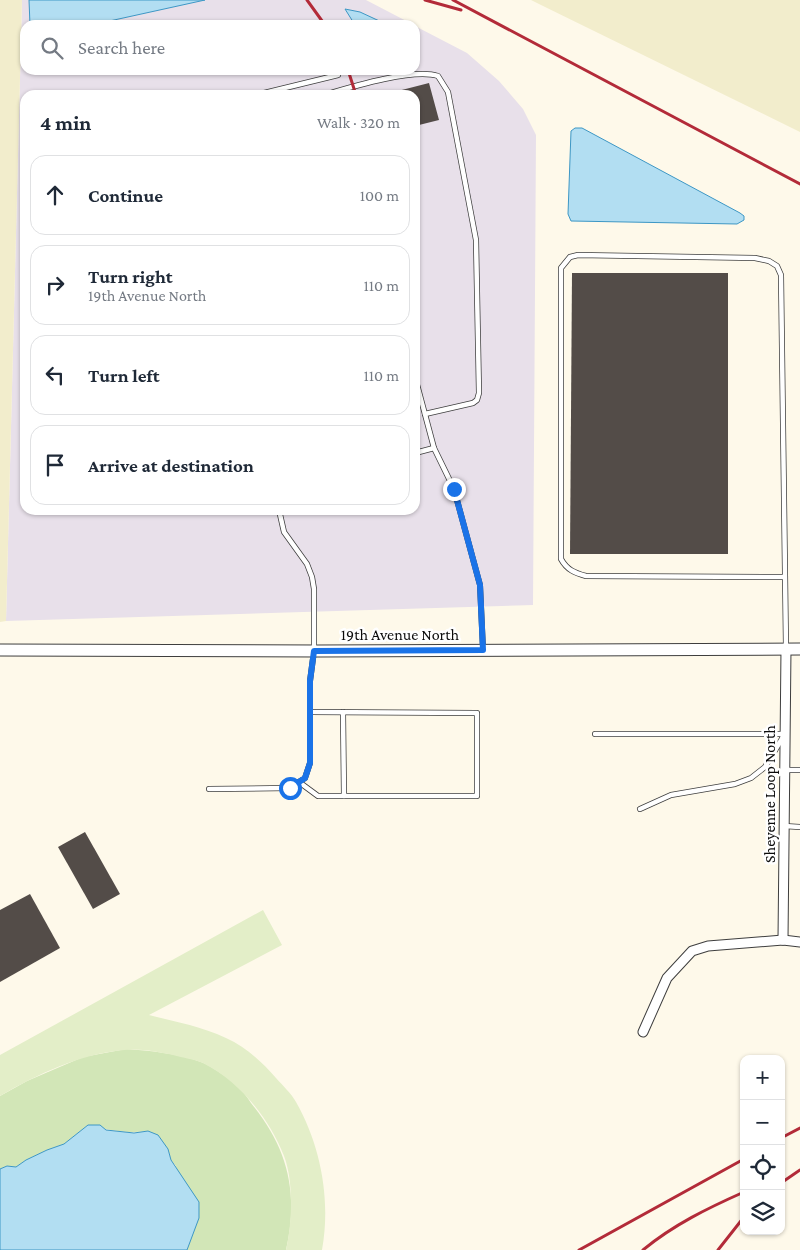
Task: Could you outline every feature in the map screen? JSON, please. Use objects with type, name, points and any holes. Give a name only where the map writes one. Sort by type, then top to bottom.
[{"type":"street","name":"Sheyenne Loop North","points":[[783,940],[786,649]]},
{"type":"street","name":"19th Avenue North","points":[[0,650],[800,649]]},
{"type":"street","points":[[643,1032],[667,978],[692,951],[708,946],[783,940],[800,942]]},
{"type":"lane","points":[[420,73],[438,76],[448,92],[476,240],[479,393],[477,400],[472,403],[425,414]]},
{"type":"lane","points":[[276,90],[338,75]]},
{"type":"lane","points":[[343,90],[411,75]]},
{"type":"lane","points":[[785,577],[586,576],[574,573],[564,566],[561,559],[561,268],[570,257],[578,255],[725,256],[756,258],[769,261],[777,266],[781,275],[786,649]]},
{"type":"lane","points":[[420,396],[434,448],[454,489],[480,585],[483,650]]},
{"type":"lane","points":[[420,451],[434,448]]},
{"type":"lane","points":[[209,789],[290,788],[305,778],[310,763],[310,681],[314,651],[314,589],[312,576],[307,564],[284,532],[280,515]]},
{"type":"lane","points":[[299,782],[318,796],[478,796],[478,713],[310,712]]},
{"type":"lane","points":[[343,712],[344,796]]},
{"type":"lane","points":[[595,734],[785,734]]},
{"type":"lane","points":[[640,809],[671,795],[734,784],[751,778],[765,767],[785,734]]},
{"type":"lane","points":[[785,770],[800,770]]},
{"type":"lane","points":[[784,826],[800,827]]},
{"type":"shaded area","points":[[0,0],[22,0],[6,621],[0,622]]},
{"type":"shaded area","points":[[22,0],[366,0],[404,20],[21,20]]},
{"type":"shaded area","points":[[531,0],[800,0],[800,132],[541,5]]},
{"type":"shaded area","points":[[420,29],[467,53],[499,81],[523,109],[536,135],[533,605],[6,621],[20,75],[420,75]]},
{"type":"green space","points":[[263,910],[282,945],[149,1015],[198,1027],[233,1042],[247,1050],[271,1072],[292,1096],[305,1119],[312,1137],[322,1174],[325,1212],[322,1250],[286,1250],[290,1228],[291,1190],[287,1166],[278,1142],[252,1102],[229,1080],[203,1063],[149,1051],[108,1052],[60,1066],[0,1096],[0,1055]]},
{"type":"green space","points":[[126,1049],[173,1054],[201,1062],[225,1076],[243,1091],[274,1137],[282,1154],[287,1172],[291,1209],[286,1250],[187,1250],[176,1166],[171,1160],[168,1149],[148,1131],[118,1131],[88,1125],[64,1144],[26,1160],[16,1167],[7,1166],[0,1169],[0,1096],[27,1081],[83,1057]]},
{"type":"water","points":[[29,0],[205,0],[114,20],[30,20]]},
{"type":"water","points":[[345,9],[360,12],[377,20],[352,20]]},
{"type":"water","points":[[575,128],[582,128],[740,213],[744,216],[744,220],[737,224],[571,221],[568,214],[571,131]]},
{"type":"water","points":[[88,1125],[100,1125],[106,1130],[134,1133],[148,1131],[158,1135],[168,1149],[171,1160],[199,1202],[199,1218],[187,1250],[0,1250],[0,1169],[7,1166],[16,1167],[26,1160],[64,1144]]},
{"type":"building","points":[[429,83],[439,120],[420,125],[420,90],[402,90]]},
{"type":"building","points":[[572,273],[728,273],[728,554],[570,554]]},
{"type":"building","points":[[85,832],[120,894],[93,909],[58,847]]},
{"type":"building","points":[[30,894],[60,948],[0,982],[0,910]]},
{"type":"railway","points":[[307,0],[321,20]]},
{"type":"railway","points":[[425,0],[461,10]]},
{"type":"railway","points":[[453,0],[800,184]]},
{"type":"railway","points":[[350,75],[354,90]]},
{"type":"railway","points":[[785,1136],[800,1128]]},
{"type":"railway","points":[[579,1250],[740,1161]]},
{"type":"railway","points":[[785,1180],[800,1170]]},
{"type":"railway","points":[[643,1250],[691,1218],[740,1194]]},
{"type":"railway","points":[[718,1250],[740,1222]]},
{"type":"route","points":[[290,788],[305,778],[310,763],[310,681],[314,651],[483,650],[480,585],[454,489]]}]
